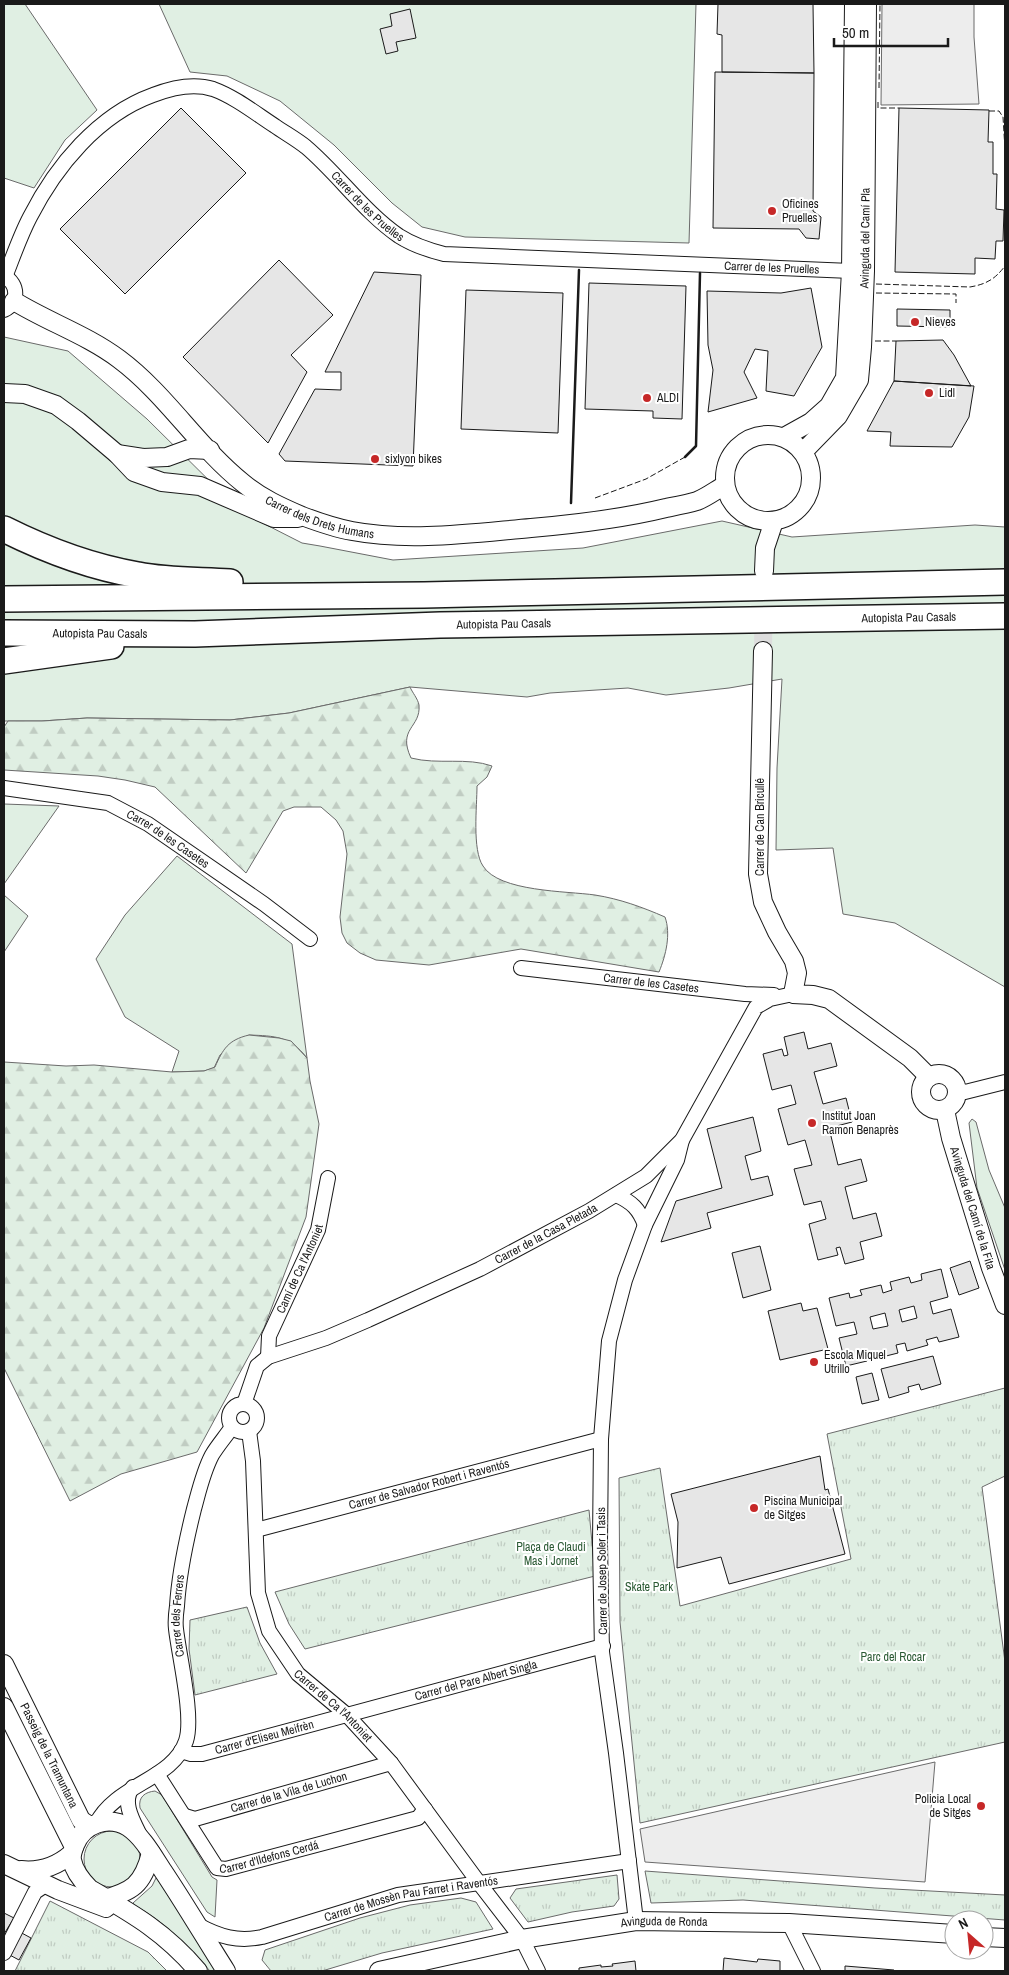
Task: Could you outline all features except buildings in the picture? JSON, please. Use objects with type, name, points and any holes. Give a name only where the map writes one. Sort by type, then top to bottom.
[{"type":"highway","points":[[4,529],[32,543],[81,561],[139,576],[424,595]]},
{"type":"highway","points":[[4,599],[424,595],[1005,582]]},
{"type":"highway","name":"Autopista Pau Casals","points":[[4,633],[195,634],[440,625],[1005,616]]},
{"type":"highway","points":[[4,662],[195,634]]},
{"type":"street","name":"Avinguda del Camí Pla","points":[[784,437],[811,422],[829,406],[845,378],[850,271],[854,4]]},
{"type":"street","name":"Avinguda del Camí Pla","points":[[803,452],[838,416],[859,380],[865,272],[867,4]]},
{"type":"street","name":"Carrer de les Pruelles","points":[[4,276],[30,217],[50,183],[72,153],[123,108],[170,88],[191,87],[212,89],[245,106],[305,146],[343,182],[374,216],[399,236],[421,248],[444,254],[850,271]]},
{"type":"street","points":[[4,276],[12,283],[15,289],[9,306]]},
{"type":"street","name":"Carrer dels Drets Humans","points":[[9,306],[85,337],[119,359],[154,390],[185,426],[243,483],[263,498],[308,518],[351,531],[392,536],[468,534],[585,523],[627,517],[697,501],[725,485]]},
{"type":"street","points":[[4,393],[25,394],[56,405],[78,420],[117,454],[134,472],[162,482],[200,486],[274,518],[308,518]]},
{"type":"street","points":[[167,457],[181,440],[185,426]]},
{"type":"street","points":[[772,434],[784,437],[795,443],[803,452],[811,471],[811,486],[801,506],[790,516],[774,521],[754,519],[746,516],[734,505],[728,496],[725,485],[726,467],[729,458],[740,445],[760,435],[772,434]]},
{"type":"street","points":[[117,454],[143,458],[167,457],[189,449],[210,450]]},
{"type":"street","name":"Carrer dels Drets Humans","points":[[697,501],[734,505]]},
{"type":"street","points":[[754,519],[765,548]]},
{"type":"street","points":[[764,571],[765,548],[774,521]]},
{"type":"street","name":"Carrer de Can Bricullé","points":[[763,651],[758,874],[763,902],[776,932],[794,961],[797,973],[787,995]]},
{"type":"street","name":"Carrer de les Casetes","points":[[4,788],[108,803],[148,824],[264,904],[310,939]]},
{"type":"street","name":"Carrer de les Casetes","points":[[521,968],[745,994],[787,995]]},
{"type":"street","points":[[787,995],[813,995],[828,1000],[910,1058],[929,1077]]},
{"type":"street","name":"Carrer de la Casa Pletada","points":[[268,1357],[326,1338],[419,1298],[520,1249],[646,1176],[682,1140],[751,1013],[762,1002],[787,995]]},
{"type":"street","points":[[936,1074],[944,1074],[953,1079],[958,1090],[954,1104],[945,1110],[930,1108],[922,1098],[921,1091],[923,1083],[929,1077],[936,1074]]},
{"type":"street","points":[[958,1090],[965,1092],[1005,1082]]},
{"type":"street","name":"Avinguda del Camí de la Fita","points":[[945,1110],[953,1145],[991,1268],[1005,1305]]},
{"type":"street","name":"Carrer de Josep Soler i Tasis","points":[[636,1921],[603,1646],[600,1544],[602,1439],[609,1341],[626,1280],[645,1225],[677,1160],[682,1140]]},
{"type":"street","name":"Camí de Ca l'Antoniet","points":[[268,1357],[270,1336],[318,1230],[328,1178]]},
{"type":"street","points":[[616,1195],[638,1209],[645,1225]]},
{"type":"street","points":[[244,1404],[257,1366],[268,1357]]},
{"type":"street","points":[[244,1404],[252,1408],[256,1416],[255,1424],[249,1431],[238,1431],[232,1427],[229,1414],[235,1406],[244,1404]]},
{"type":"street","name":"Carrer dels Ferrers","points":[[89,1823],[112,1802],[157,1774],[176,1759],[181,1752],[188,1733],[188,1712],[175,1626],[178,1577],[202,1482],[212,1455],[232,1427]]},
{"type":"street","name":"Carrer de Ca l'Antoniet","points":[[249,1431],[254,1461],[258,1593],[269,1631],[298,1674],[347,1715],[391,1763],[522,1939],[538,1971]]},
{"type":"street","name":"Carrer de Salvador Robert i Raventós","points":[[256,1530],[602,1439]]},
{"type":"street","name":"Carrer del Pare Albert Singla","points":[[347,1715],[603,1646]]},
{"type":"street","name":"Passeig de la Tramuntana","points":[[4,1664],[89,1823]]},
{"type":"street","name":"Passeig de la Tramuntana","points":[[4,1707],[53,1803],[73,1851]]},
{"type":"street","name":"Carrer d'Eliseu Meifrèn","points":[[181,1752],[202,1754],[347,1715]]},
{"type":"street","name":"Carrer de la Vila de Luchon","points":[[185,1816],[194,1819],[391,1763]]},
{"type":"street","name":"Carrer d'Ildefons Cerdá","points":[[157,1774],[217,1868],[226,1869],[418,1818],[425,1809]]},
{"type":"street","points":[[100,1901],[125,1893],[138,1883],[145,1874],[147,1848],[130,1810],[128,1796],[134,1788]]},
{"type":"street","points":[[11,1866],[31,1871],[42,1869],[64,1860],[73,1851],[89,1823],[116,1822],[135,1833],[147,1848],[226,1971]]},
{"type":"street","points":[[73,1851],[74,1866],[82,1881],[100,1901]]},
{"type":"street","name":"Carrer de Mossèn Pau Farret i Raventós","points":[[198,1926],[221,1936],[247,1940],[398,1895],[629,1860]]},
{"type":"street","points":[[11,1866],[47,1884],[100,1901],[149,1924],[165,1936],[198,1971]]},
{"type":"street","points":[[4,1953],[35,1892],[47,1884]]},
{"type":"street","name":"Avinguda de Ronda","points":[[379,1971],[522,1939],[636,1921],[789,1923],[944,1933]]},
{"type":"street","points":[[789,1923],[813,1971]]},
{"type":"green space","points":[[4,4],[25,4],[97,110],[65,140],[34,188],[4,178]]},
{"type":"green space","points":[[159,4],[696,4],[689,243],[465,237],[422,227],[392,203],[334,145],[280,101],[227,76],[190,72]]},
{"type":"green space","points":[[4,337],[68,351],[147,419],[241,512],[302,543],[393,560],[583,548],[722,521],[792,537],[975,525],[1005,527],[1005,987],[895,923],[843,914],[833,848],[776,850],[777,768],[782,679],[729,688],[666,695],[628,688],[550,693],[527,697],[410,687],[289,713],[230,720],[87,718],[4,721]]},
{"type":"green space","points":[[410,687],[419,705],[417,719],[408,734],[407,740],[407,748],[411,758],[432,761],[473,762],[492,766],[487,777],[477,786],[476,839],[477,850],[483,866],[491,875],[518,886],[595,895],[631,904],[665,917],[668,930],[667,945],[659,972],[521,949],[429,965],[376,960],[360,953],[347,943],[342,933],[340,917],[347,854],[343,831],[336,820],[321,807],[294,807],[283,811],[246,873],[155,787],[98,776],[4,770],[4,727],[8,721],[87,718],[230,720],[289,713]]},
{"type":"green space","points":[[4,804],[59,806],[4,884]]},
{"type":"green space","points":[[177,856],[292,944],[307,1058],[288,1041],[274,1037],[249,1035],[220,1055],[214,1068],[204,1071],[172,1072],[179,1051],[125,1017],[96,959],[125,915]]},
{"type":"green space","points":[[4,895],[28,916],[4,952]]},
{"type":"green space","points":[[249,1035],[291,1041],[307,1058],[319,1124],[306,1217],[264,1328],[197,1452],[121,1474],[70,1501],[4,1368],[4,1062],[66,1066],[94,1065],[172,1072],[204,1071],[215,1067],[227,1046]]},
{"type":"green space","points":[[972,1119],[976,1122],[989,1170],[1005,1208],[1005,1270],[977,1188],[969,1123]]},
{"type":"green space","name":"Parc del Rocar","points":[[1005,1388],[1005,1476],[982,1487],[1005,1662],[1005,1742],[640,1823],[620,1622],[619,1478],[660,1468],[680,1606],[851,1559],[827,1434]]},
{"type":"green space","name":"Plaça de Claudi Mas i Jornet","points":[[589,1510],[595,1576],[305,1649],[289,1624],[275,1592]]},
{"type":"green space","points":[[247,1607],[260,1643],[277,1674],[195,1695],[189,1649],[190,1620]]},
{"type":"green space","points":[[155,1791],[162,1795],[212,1877],[217,1880],[215,1917],[207,1912],[140,1808],[141,1798]]},
{"type":"green space","points":[[112,1831],[123,1833],[132,1839],[138,1848],[140,1859],[138,1870],[132,1879],[123,1885],[112,1887],[101,1885],[92,1879],[86,1870],[84,1859],[86,1848],[92,1839],[101,1833]]},
{"type":"green space","points":[[645,1871],[875,1888],[1005,1895],[1005,1920],[994,1919],[994,1910],[944,1910],[944,1915],[743,1900],[651,1903]]},
{"type":"green space","points":[[617,1875],[619,1899],[614,1906],[572,1912],[528,1922],[510,1898],[516,1889]]},
{"type":"green space","points":[[157,1876],[217,1971],[210,1971],[175,1935],[156,1919],[134,1905],[133,1903],[152,1886]]},
{"type":"green space","points":[[461,1898],[476,1902],[493,1929],[382,1953],[322,1971],[271,1971],[262,1960],[265,1950],[360,1918],[410,1905]]},
{"type":"green space","points":[[50,1901],[148,1952],[167,1971],[15,1971]]},
{"type":"shaded area","points":[[882,4],[974,4],[974,37],[979,104],[881,105]]},
{"type":"shaded area","points":[[935,1762],[925,1882],[645,1862],[640,1829]]},
{"type":"tunnel","points":[[763,651],[764,577]]},
{"type":"fence","points":[[879,88],[880,4]]},
{"type":"fence","points":[[878,102],[878,108],[899,108]]},
{"type":"fence","points":[[989,111],[999,111],[1003,117],[1005,149]]},
{"type":"fence","points":[[876,284],[970,287],[990,280],[1005,266]]},
{"type":"fence","points":[[876,293],[956,294],[956,303]]},
{"type":"fence","points":[[875,341],[896,341]]},
{"type":"fence","points":[[595,498],[646,479],[685,457]]},
{"type":"wall","points":[[571,503],[579,270]]},
{"type":"wall","points":[[685,457],[696,446],[700,273]]},
{"type":"place","name":"Oficines Pruelles","points":[[772,211]]},
{"type":"place","name":"Nieves","points":[[915,322]]},
{"type":"place","name":"Lidl","points":[[929,393]]},
{"type":"place","name":"ALDI","points":[[647,398]]},
{"type":"place","name":"sixlyon bikes","points":[[375,459]]},
{"type":"place","name":"Institut Joan Ramon Benaprès","points":[[812,1123]]},
{"type":"place","name":"Escola Miquel Utrillo","points":[[814,1362]]},
{"type":"place","name":"Piscina Municipal de Sitges","points":[[754,1508]]},
{"type":"place","name":"Policia Local de Sitges","points":[[981,1806]]},
{"type":"park label","name":"Skate Park","points":[[649,1587]]}]
